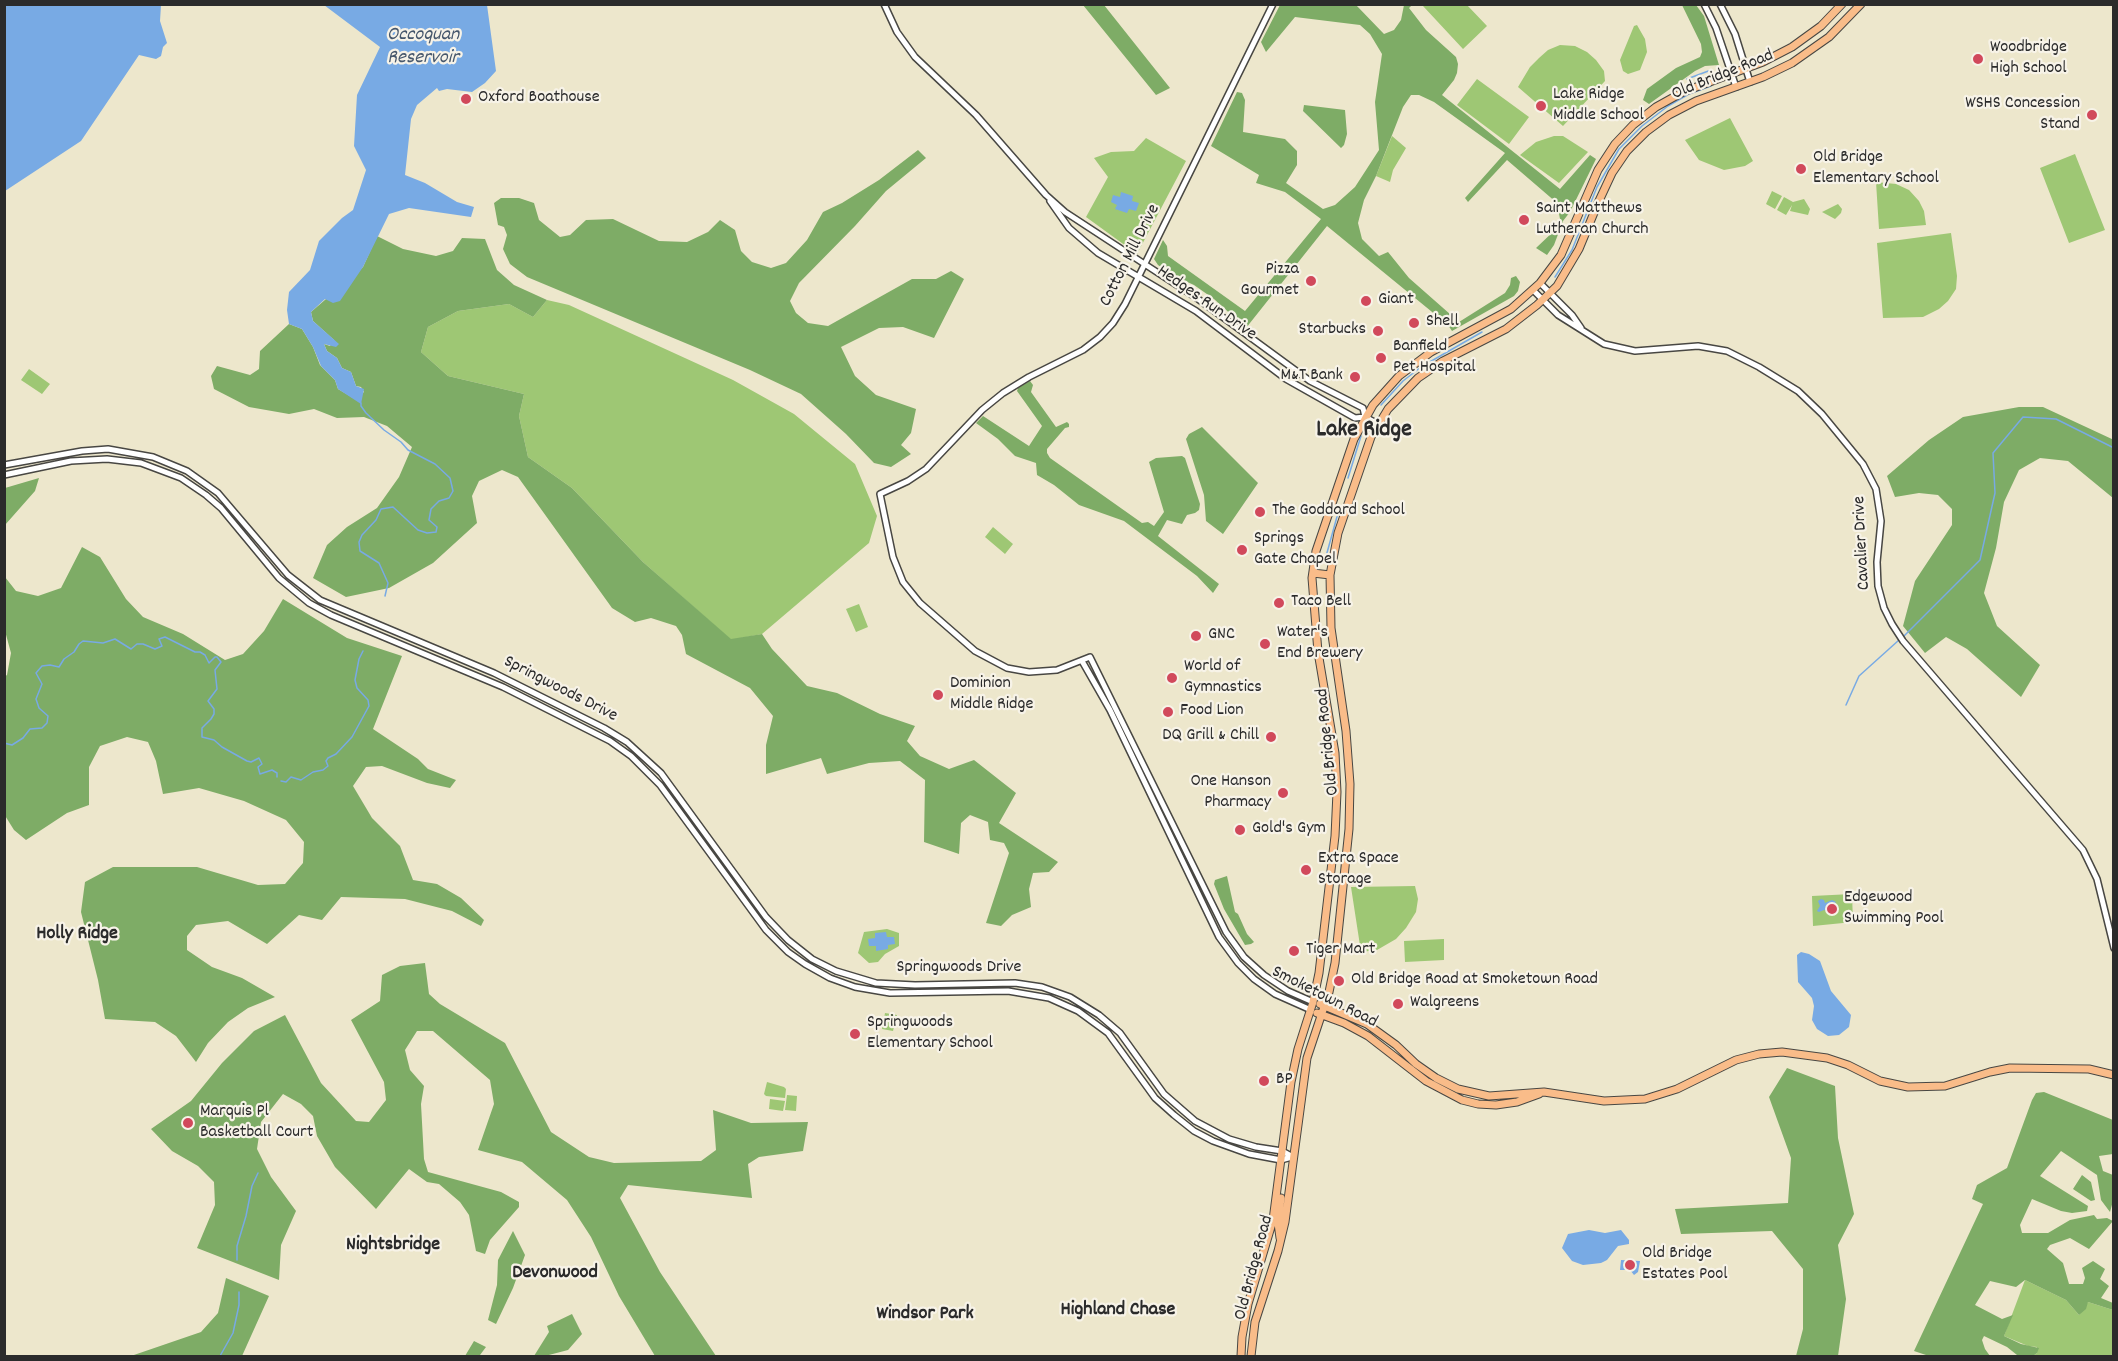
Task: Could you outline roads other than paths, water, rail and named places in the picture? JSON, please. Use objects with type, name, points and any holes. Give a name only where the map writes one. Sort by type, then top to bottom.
[{"type":"main road","name":"Old Bridge Road","points":[[1251,1356],[1256,1322],[1280,1243],[1291,1082],[1319,973],[1337,792],[1336,760],[1318,652],[1312,591],[1313,573],[1316,551],[1354,438],[1365,417],[1391,384],[1413,364],[1506,313],[1540,283],[1561,255],[1598,170],[1624,134],[1642,117],[1670,99],[1699,85],[1746,68],[1792,47],[1821,26],[1842,4]]},
{"type":"main road","name":"Old Bridge Road","points":[[1241,1356],[1248,1304],[1273,1220],[1307,1058],[1335,963],[1350,804],[1348,751],[1331,628],[1330,575],[1346,509],[1366,449],[1378,424],[1398,397],[1418,378],[1443,361],[1499,333],[1550,292],[1572,263],[1612,173],[1636,141],[1655,124],[1683,107],[1776,72],[1806,55],[1829,37],[1861,4]]},
{"type":"main road","points":[[1313,573],[1330,575]]},
{"type":"main road","name":"Smoketown Road","points":[[1313,1002],[1367,1024],[1427,1072],[1458,1089],[1489,1096],[1544,1092],[1604,1101],[1645,1099],[1677,1089],[1736,1060],[1759,1054],[1782,1052],[1827,1058],[1848,1065],[1880,1081],[1908,1087],[1945,1086],[2010,1068],[2089,1069],[2114,1075]]},
{"type":"main road","name":"Smoketown Road","points":[[1311,1010],[1344,1023],[1368,1036],[1426,1081],[1462,1100],[1496,1105],[1517,1102],[1544,1092]]},
{"type":"street","name":"Hedges Run Drive","points":[[884,4],[897,32],[915,57],[976,115],[1046,195],[1069,228],[1079,238],[1098,253],[1178,299],[1206,318],[1286,379],[1355,418],[1365,417],[1378,424]]},
{"type":"street","name":"Cotton Mill Drive","points":[[1082,661],[1058,670],[1029,672],[1007,668],[975,651],[920,603],[903,582],[893,557],[880,494],[908,482],[926,469],[982,410],[1003,393],[1083,350],[1100,337],[1121,312],[1273,4]]},
{"type":"street","points":[[1704,4],[1716,28],[1736,87]]},
{"type":"street","points":[[1720,4],[1735,34],[1750,82]]},
{"type":"street","name":"Hedges Run Drive","points":[[1046,195],[1073,218],[1212,309],[1294,371],[1362,408],[1365,417]]},
{"type":"street","name":"Cavalier Drive","points":[[1540,283],[1574,318],[1582,330]]},
{"type":"street","points":[[1178,299],[1184,290]]},
{"type":"street","name":"Cavalier Drive","points":[[1533,290],[1558,315],[1604,344],[1625,350],[1646,351],[1698,346],[1727,351],[1798,391],[1822,414],[1863,464],[1876,489],[1881,521],[1876,562],[1878,580],[1881,598],[1892,624],[1903,641],[2083,850],[2097,879],[2114,948]]},
{"type":"street","name":"Springwoods Drive","points":[[4,465],[82,451],[108,449],[153,457],[187,471],[218,493],[288,575],[320,600],[494,673],[604,728],[627,742],[661,773],[771,923],[812,959],[851,977],[883,984],[1015,983],[1055,991],[1086,1006],[1114,1028],[1127,1041],[1164,1094],[1195,1121],[1229,1139],[1285,1157]]},
{"type":"street","name":"Springwoods Drive","points":[[4,475],[71,461],[107,459],[141,463],[181,478],[221,508],[279,578],[309,603],[331,615],[503,687],[610,741],[631,756],[660,785],[766,930],[788,952],[805,964],[845,984],[881,992],[1008,991],[1038,995],[1061,1003],[1088,1017],[1108,1033],[1155,1098],[1184,1123],[1206,1138],[1232,1149],[1261,1157],[1285,1157]]},
{"type":"street","name":"Smoketown Road","points":[[1311,1010],[1281,997],[1254,979],[1238,963],[1219,937],[1115,719],[1082,661],[1090,657],[1226,932],[1244,957],[1264,975],[1288,992],[1313,1002]]},
{"type":"water","points":[[5,4],[161,5],[160,21],[167,43],[163,47],[161,56],[156,59],[139,55],[81,141],[5,191]]},
{"type":"water","name":"Occoquan Reservoir","points":[[324,5],[487,5],[496,71],[472,92],[447,89],[439,91],[437,88],[417,105],[411,119],[405,175],[425,183],[457,202],[474,207],[471,217],[409,208],[389,214],[363,267],[340,301],[333,303],[325,299],[311,312],[313,321],[339,344],[336,347],[324,344],[327,351],[337,358],[342,368],[351,372],[356,386],[364,389],[361,404],[338,389],[335,380],[321,366],[302,329],[289,324],[287,310],[289,292],[310,270],[319,241],[353,210],[366,170],[354,146],[357,95],[380,47]]},
{"type":"water","points":[[1121,192],[1133,196],[1132,201],[1139,203],[1136,211],[1129,209],[1127,213],[1115,209],[1117,205],[1111,202],[1113,195],[1120,197]]},
{"type":"water","points":[[1821,899],[1825,903],[1832,900],[1836,902],[1830,912],[1817,911],[1820,906],[1818,901]]},
{"type":"water","points":[[886,932],[887,937],[894,937],[895,944],[888,945],[888,949],[876,951],[876,946],[869,946],[868,939],[875,938],[875,933]]},
{"type":"water","points":[[1801,952],[1820,961],[1831,991],[1851,1015],[1849,1027],[1839,1035],[1828,1036],[1817,1029],[1812,1020],[1814,1006],[1812,998],[1798,982],[1797,955]]},
{"type":"water","points":[[1589,1230],[1605,1233],[1621,1230],[1629,1240],[1629,1244],[1618,1246],[1607,1260],[1601,1263],[1583,1265],[1572,1261],[1562,1248],[1568,1234]]},
{"type":"water","name":"Old Bridge Estates Pool","points":[[1621,1260],[1640,1261],[1638,1272],[1634,1275],[1630,1270],[1620,1270]]},
{"type":"waterway","points":[[1687,79],[1711,70]]},
{"type":"waterway","points":[[1555,277],[1572,250],[1597,187],[1619,149],[1642,126],[1668,106],[1689,94],[1711,86]]},
{"type":"waterway","points":[[1381,405],[1403,381],[1421,367],[1482,332]]},
{"type":"waterway","points":[[361,403],[366,413],[384,430],[408,450],[435,464],[450,478],[453,491],[449,498],[439,501],[431,509],[429,520],[437,527],[436,532],[427,533],[418,530],[393,507],[381,509],[376,520],[362,535],[359,542],[360,551],[379,563],[388,583],[385,596]]},
{"type":"waterway","points":[[1904,636],[1980,560],[1995,493],[1993,453],[2023,417],[2056,419],[2114,448]]},
{"type":"waterway","points":[[1348,478],[1361,436]]},
{"type":"waterway","points":[[1325,560],[1338,513]]},
{"type":"waterway","points":[[4,743],[12,745],[23,738],[30,729],[42,728],[47,723],[48,716],[39,708],[36,699],[42,684],[36,673],[42,666],[59,667],[83,641],[103,643],[115,639],[131,649],[137,644],[155,649],[162,646],[159,639],[165,637],[195,652],[200,652],[205,655],[209,663],[215,657],[221,662],[215,670],[217,689],[208,701],[214,709],[214,714],[202,728],[202,737],[214,740],[247,761],[251,762],[259,758],[262,764],[258,767],[260,774],[272,770],[277,773],[277,777]]},
{"type":"waterway","points":[[1846,705],[1859,676],[1899,640]]},
{"type":"waterway","points":[[281,781],[286,782],[291,777],[301,780],[313,772],[323,770],[328,766],[326,761],[328,758],[336,754],[352,737],[369,706],[368,700],[357,688],[355,680],[363,651]]},
{"type":"waterway","points":[[237,1260],[237,1246],[252,1186],[258,1173]]},
{"type":"waterway","points":[[220,1356],[233,1333],[239,1305],[239,1292]]},
{"type":"place","name":"Woodbridge High School","points":[[1978,59]]},
{"type":"place","name":"Oxford Boathouse","points":[[466,99]]},
{"type":"place","name":"Lake Ridge Middle School","points":[[1541,106]]},
{"type":"place","name":"WSHS Concession Stand","points":[[2092,115]]},
{"type":"place","name":"Old Bridge Elementary School","points":[[1801,169]]},
{"type":"place","name":"Saint Matthews Lutheran Church","points":[[1524,220]]},
{"type":"place","name":"Pizza Gourmet","points":[[1311,281]]},
{"type":"place","name":"Giant","points":[[1366,301]]},
{"type":"place","name":"Shell","points":[[1414,323]]},
{"type":"place","name":"Starbucks","points":[[1378,331]]},
{"type":"place","name":"Banfield Pet Hospital","points":[[1381,358]]},
{"type":"place","name":"M&T Bank","points":[[1355,377]]},
{"type":"place","name":"The Goddard School","points":[[1260,512]]},
{"type":"place","name":"Springs Gate Chapel","points":[[1242,550]]},
{"type":"place","name":"Taco Bell","points":[[1279,603]]},
{"type":"place","name":"GNC","points":[[1196,636]]},
{"type":"place","name":"Water's End Brewery","points":[[1265,644]]},
{"type":"place","name":"World of Gymnastics","points":[[1172,678]]},
{"type":"place","name":"Dominion Middle Ridge","points":[[938,695]]},
{"type":"place","name":"Food Lion","points":[[1168,712]]},
{"type":"place","name":"DQ Grill & Chill","points":[[1271,737]]},
{"type":"place","name":"One Hanson Pharmacy","points":[[1283,793]]},
{"type":"place","name":"Gold's Gym","points":[[1240,830]]},
{"type":"place","name":"Extra Space Storage","points":[[1306,870]]},
{"type":"place","name":"Edgewood Swimming Pool","points":[[1832,909]]},
{"type":"place","name":"Tiger Mart","points":[[1294,951]]},
{"type":"place","name":"Old Bridge Road at Smoketown Road","points":[[1339,981]]},
{"type":"place","name":"Walgreens","points":[[1398,1004]]},
{"type":"place","name":"Springwoods Elementary School","points":[[855,1034]]},
{"type":"place","name":"BP","points":[[1264,1081]]},
{"type":"place","name":"Marquis Pl Basketball Court","points":[[188,1123]]},
{"type":"place","name":"Old Bridge Estates Pool","points":[[1630,1265]]},
{"type":"district","name":"Lake Ridge","points":[[1364,432]]},
{"type":"district","name":"Holly Ridge","points":[[77,935]]},
{"type":"district","name":"Nightsbridge","points":[[393,1246]]},
{"type":"district","name":"Devonwood","points":[[555,1274]]},
{"type":"district","name":"Highland Chase","points":[[1118,1311]]},
{"type":"district","name":"Windsor Park","points":[[925,1315]]}]
